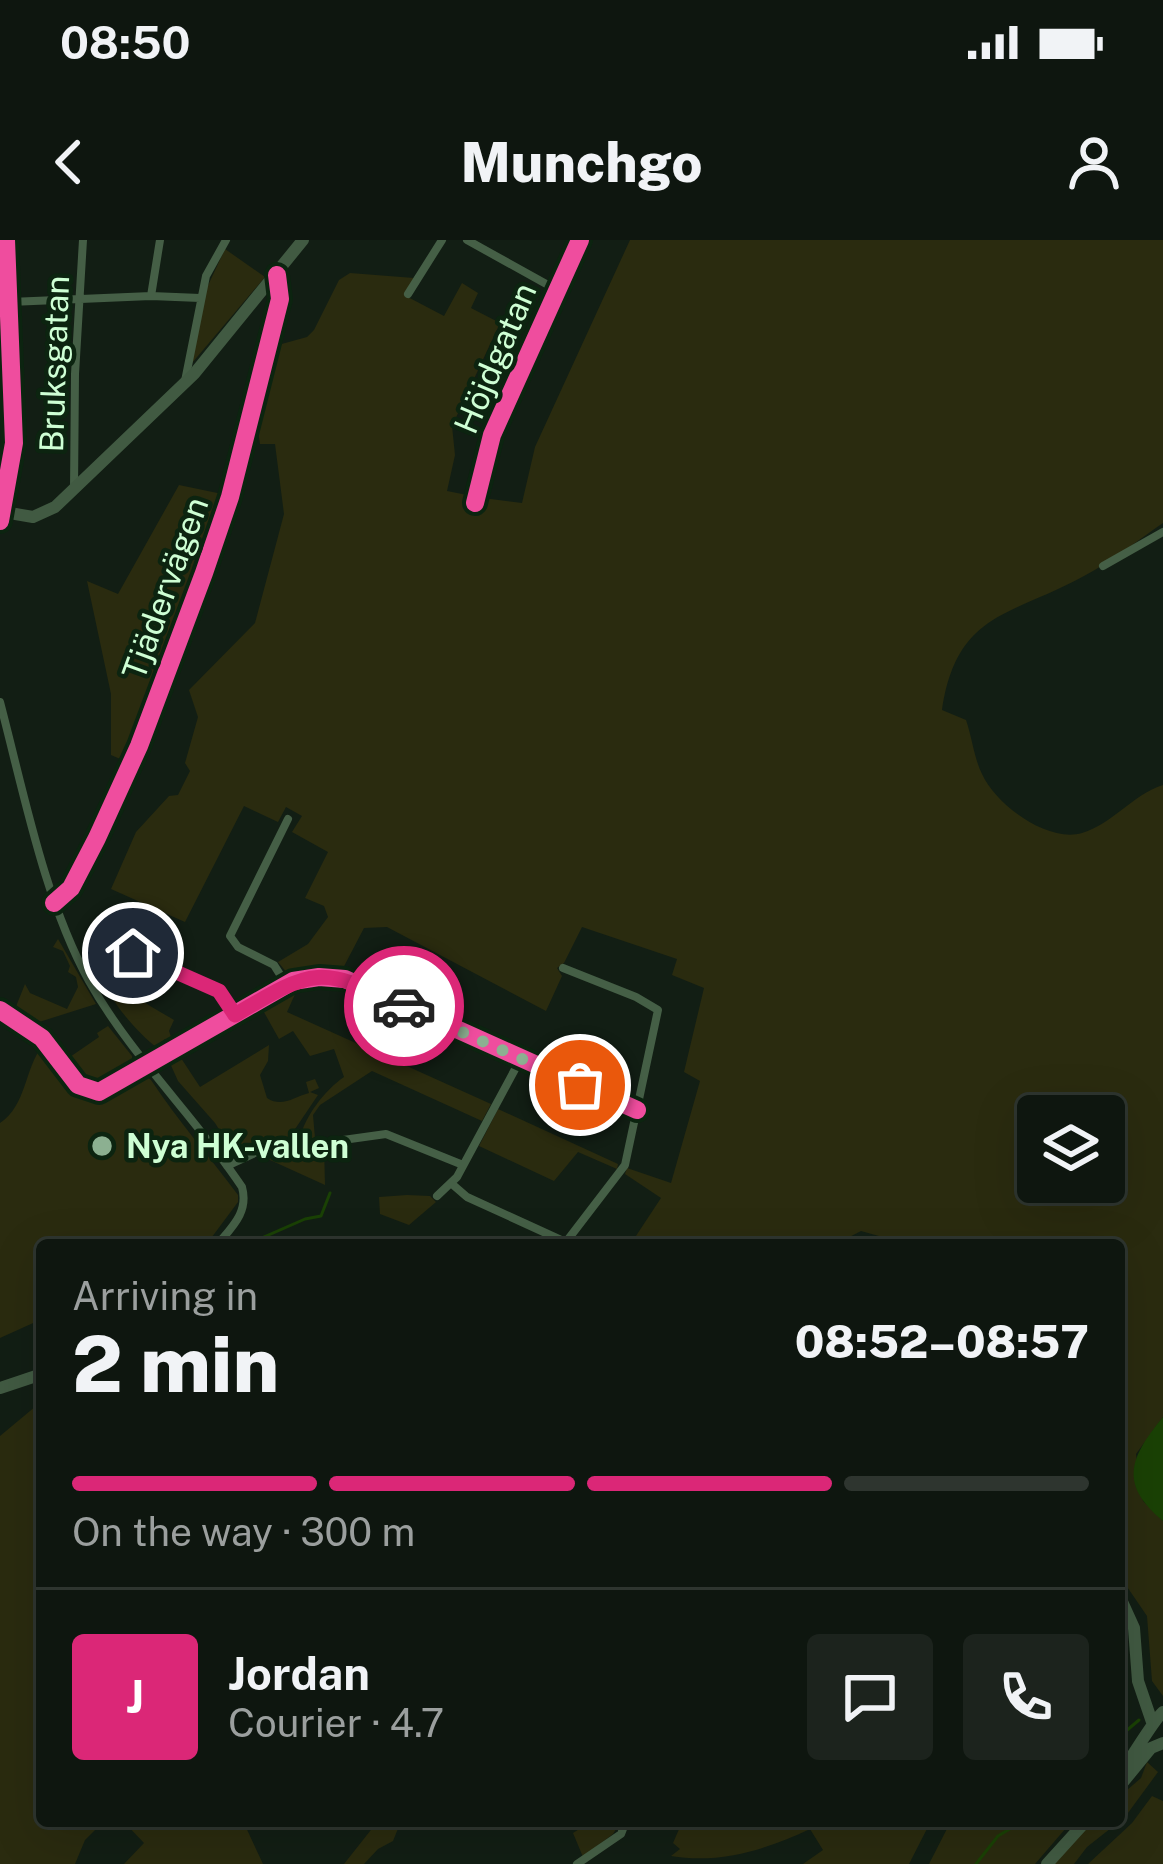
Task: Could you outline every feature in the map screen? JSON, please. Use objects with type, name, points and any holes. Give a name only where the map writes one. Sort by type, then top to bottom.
[{"type":"street","points":[[5,240],[14,437],[2,516],[33,517],[44,515],[74,489],[184,385],[303,240]]},
{"type":"street","name":"Bruksgatan","points":[[74,489],[83,240]]},
{"type":"street","points":[[151,296],[160,240]]},
{"type":"street","points":[[184,385],[206,276],[226,240]]},
{"type":"street","points":[[408,294],[442,240]]},
{"type":"street","points":[[467,240],[557,290]]},
{"type":"street","name":"Höjdgatan","points":[[475,503],[485,453],[580,240]]},
{"type":"street","name":"Tjädervägen","points":[[54,903],[71,888],[98,838],[139,746],[215,543],[280,299],[277,275]]},
{"type":"street","points":[[8,302],[200,298]]},
{"type":"street","points":[[1102,566],[1163,532]]},
{"type":"street","points":[[0,702],[54,903],[88,978],[148,1066],[242,1187],[241,1215],[222,1239]]},
{"type":"street","points":[[286,984],[270,962],[238,947],[230,936],[288,819]]},
{"type":"street","points":[[114,947],[219,991],[235,1015]]},
{"type":"street","points":[[563,968],[658,1010],[620,1176],[573,1239]]},
{"type":"street","points":[[0,1010],[42,1038],[85,1089],[98,1092],[286,984],[306,978],[345,980],[637,1110]]},
{"type":"street","points":[[436,1196],[452,1184],[520,1060]]},
{"type":"street","points":[[226,1166],[257,1152],[386,1134],[463,1165]]},
{"type":"street","points":[[452,1184],[467,1197],[558,1239]]},
{"type":"street","points":[[0,1388],[36,1376]]},
{"type":"street","points":[[1125,1608],[1134,1628],[1136,1674],[1158,1718],[1163,1743],[1151,1748],[1125,1780]]},
{"type":"street","points":[[1125,1766],[1158,1718]]},
{"type":"street","points":[[577,1864],[621,1834],[624,1827]]},
{"type":"street","points":[[1048,1864],[1080,1827]]},
{"type":"shaded area","points":[[630,240],[1163,240],[1163,523],[1094,570],[1010,611],[974,635],[949,678],[942,710],[966,720],[989,786],[1011,809],[1039,827],[1069,835],[1082,833],[1163,785],[1163,1417],[1136,1454],[1143,1501],[1163,1521],[1163,1696],[1152,1681],[1147,1616],[1125,1584],[1125,1239],[890,1239],[861,1231],[846,1239],[634,1239],[661,1198],[625,1174],[627,1168],[671,1183],[700,1081],[684,1072],[704,988],[672,975],[677,959],[582,927],[557,968],[562,976],[546,1011],[387,927],[364,928],[340,974],[288,974],[278,962],[308,944],[328,917],[324,906],[305,898],[328,852],[292,832],[302,816],[286,807],[278,822],[244,806],[185,922],[111,889],[136,832],[169,796],[178,795],[190,771],[185,763],[198,717],[189,690],[255,623],[284,514],[275,444],[260,444],[256,418],[278,345],[307,337],[314,330],[339,280],[350,273],[414,278],[404,295],[444,316],[462,283],[478,293],[471,308],[500,323],[452,426],[455,455],[447,491],[467,495],[470,510],[481,508],[483,498],[522,503],[535,447]]},
{"type":"shaded area","points":[[225,249],[265,277],[192,363],[204,294]]},
{"type":"shaded area","points":[[179,485],[227,495],[127,762],[111,755],[111,694],[87,581],[118,594]]},
{"type":"shaded area","points":[[58,939],[96,1004],[36,1023],[15,1009],[25,984],[30,993],[67,1009],[78,987],[63,951],[53,947]]},
{"type":"shaded area","points":[[98,956],[122,962],[126,982],[138,997],[174,1020],[169,1031],[173,1043],[165,1039],[156,1047],[118,1006],[99,968]]},
{"type":"shaded area","points":[[300,983],[287,1012],[491,1104],[482,1121],[372,1071],[320,1105],[313,1115],[315,1138],[300,1138],[317,1104],[344,1077],[334,1049],[310,1056],[293,1031],[279,1039],[260,1005]]},
{"type":"shaded area","points":[[108,1026],[132,1056],[132,1064],[96,1084],[82,1078],[67,1059]]},
{"type":"shaded area","name":"Nya HK-vallen","points":[[43,1045],[69,1082],[97,1095],[144,1075],[238,1195],[238,1202],[210,1239],[36,1239],[36,1322],[0,1338],[0,1123],[15,1107]]},
{"type":"shaded area","points":[[269,1045],[268,1061],[260,1075],[267,1098],[283,1102],[309,1093],[306,1082],[315,1079],[319,1088],[310,1092],[318,1095],[287,1141],[234,1153],[178,1081],[169,1061],[177,1052],[200,1087]]},
{"type":"shaded area","points":[[498,1109],[618,1164],[617,1169],[578,1152],[554,1181],[479,1146]]},
{"type":"shaded area","points":[[324,1146],[325,1185],[259,1155]]},
{"type":"shaded area","points":[[430,1196],[436,1202],[409,1225],[380,1214],[379,1197]]},
{"type":"shaded area","points":[[36,1406],[36,1827],[98,1827],[85,1840],[75,1864],[0,1864],[0,1436]]},
{"type":"shaded area","points":[[1163,1417],[1163,1521],[1139,1495],[1134,1470],[1143,1445]]},
{"type":"shaded area","points":[[1147,1762],[1158,1772],[1125,1817],[1125,1792],[1141,1778]]},
{"type":"shaded area","points":[[1152,1796],[1163,1801],[1163,1864],[1088,1864],[1132,1823]]},
{"type":"shaded area","points":[[129,1827],[246,1827],[263,1864],[124,1864],[144,1843]]},
{"type":"shaded area","points":[[373,1827],[399,1827],[393,1841],[364,1864],[344,1864]]},
{"type":"shaded area","points":[[582,1827],[617,1827],[583,1857],[573,1833]]},
{"type":"shaded area","points":[[680,1827],[928,1827],[909,1864],[803,1864],[823,1850],[810,1829],[742,1853],[707,1858],[671,1856],[680,1849],[673,1843]]},
{"type":"shaded area","points":[[948,1827],[1067,1827],[1035,1864],[929,1864]]},
{"type":"shaded area","points":[[1086,1827],[1112,1827],[1074,1864],[1054,1864]]},
{"type":"waterway","points":[[260,1239],[321,1216],[330,1193]]},
{"type":"waterway","points":[[1125,1732],[1139,1720]]},
{"type":"waterway","points":[[976,1864],[998,1836],[1013,1827]]},
{"type":"cycle path","points":[[0,521],[14,443],[6,240]]},
{"type":"cycle path","points":[[475,503],[492,435],[580,240]]},
{"type":"cycle path","points":[[54,903],[71,888],[139,746],[204,573],[230,497],[280,299],[277,275]]},
{"type":"cycle path","points":[[0,1010],[42,1038],[78,1085],[99,1092],[293,981],[345,979],[637,1110]]},
{"type":"way so far","points":[[404,1006],[580,1085]]},
{"type":"place","name":"Nya HK-vallen","points":[[102,1146]]},
{"type":"route","points":[[133,953],[224,994],[235,1015],[293,981],[319,977],[345,980],[404,1006]]}]
